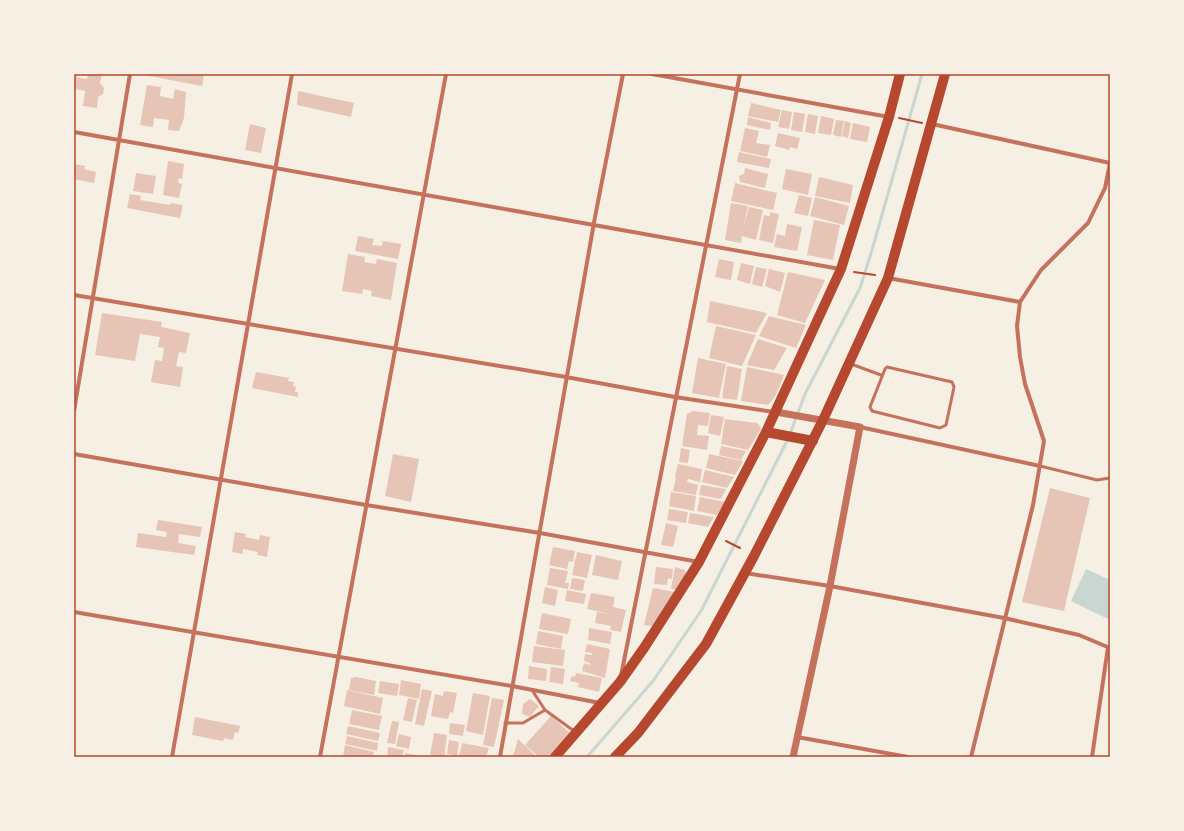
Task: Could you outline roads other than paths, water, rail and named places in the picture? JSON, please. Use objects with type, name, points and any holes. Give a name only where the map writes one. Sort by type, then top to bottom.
[{"type":"main road","points":[[555,757],[620,682],[644,648],[699,562],[766,432],[841,269],[889,117],[900,74]]},
{"type":"main road","points":[[615,757],[638,733],[706,644],[745,573],[808,440],[823,420],[888,278],[945,74]]},
{"type":"main road","points":[[766,432],[808,440]]},
{"type":"street","points":[[74,411],[130,74]]},
{"type":"street","points":[[172,757],[292,74]]},
{"type":"street","points":[[320,757],[446,74]]},
{"type":"street","points":[[500,757],[566,377],[623,74]]},
{"type":"street","points":[[652,74],[737,91],[889,117]]},
{"type":"street","points":[[620,682],[644,553],[740,74]]},
{"type":"street","points":[[931,124],[1110,163],[1105,188],[1088,223],[1041,270],[1020,302],[1018,326],[1020,357],[1025,384],[1044,441],[1033,505],[971,757]]},
{"type":"street","points":[[74,132],[841,269]]},
{"type":"street","points":[[888,278],[1020,302]]},
{"type":"street","points":[[74,295],[395,350],[566,377],[676,397],[823,420],[1040,466]]},
{"type":"street","points":[[793,757],[830,586],[860,427]]},
{"type":"street","points":[[74,454],[366,505],[540,533],[699,562]]},
{"type":"street","points":[[745,573],[830,586],[1004,618],[1079,635],[1109,648],[1092,757]]},
{"type":"street","points":[[74,612],[512,686],[602,703]]},
{"type":"street","points":[[797,737],[908,757]]},
{"type":"lane","points":[[849,363],[882,375]]},
{"type":"lane","points":[[890,367],[952,382],[954,387],[946,425],[940,428],[872,411],[870,407],[882,375],[885,369],[890,367]]},
{"type":"lane","points":[[1040,466],[1097,480],[1110,478]]},
{"type":"lane","points":[[532,690],[545,710],[576,733]]},
{"type":"lane","points":[[505,723],[524,723],[545,710]]},
{"type":"waterway","points":[[790,434],[805,394],[860,288],[922,74]]},
{"type":"waterway","points":[[587,757],[653,681],[701,611],[788,439]]}]
